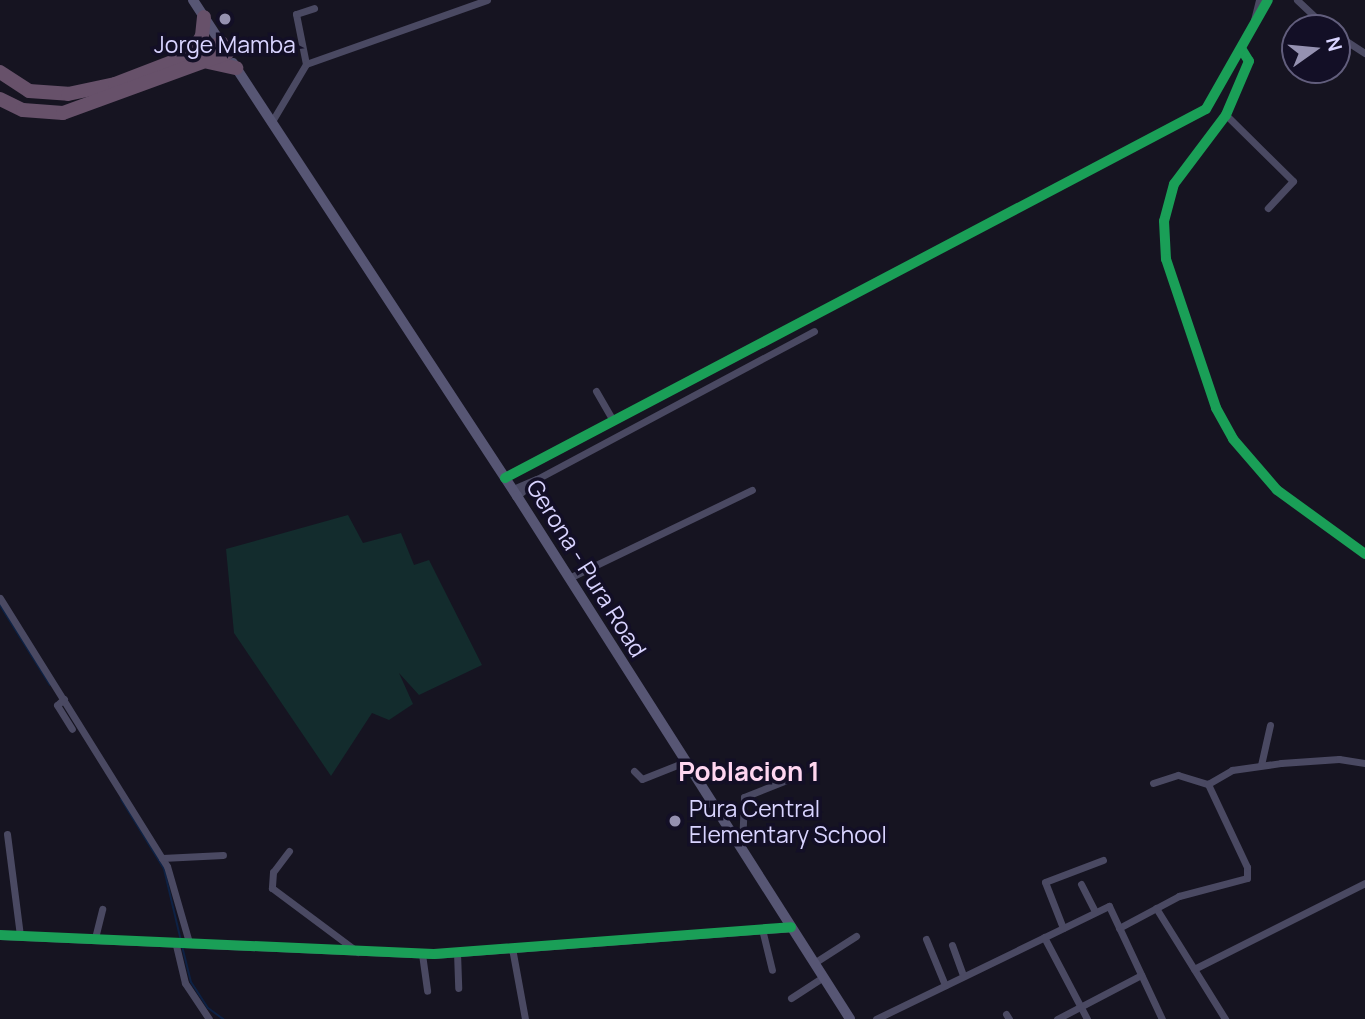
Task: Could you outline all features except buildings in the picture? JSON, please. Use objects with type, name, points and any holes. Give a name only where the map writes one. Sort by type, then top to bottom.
[{"type":"highway","points":[[198,57],[204,18]]},
{"type":"highway","points":[[0,99],[23,110],[63,113],[224,48]]},
{"type":"highway","points":[[0,72],[29,91],[68,94],[103,87],[142,72],[198,57],[236,68]]},
{"type":"main road","name":"Gerona - Pura Road","points":[[193,0],[515,493],[741,852],[850,1019]]},
{"type":"street","points":[[271,123],[306,64],[486,0]]},
{"type":"street","points":[[1249,37],[1259,0]]},
{"type":"street","points":[[505,478],[1184,123],[1206,109],[1242,50],[1268,0]]},
{"type":"street","points":[[1297,0],[1312,14]]},
{"type":"street","points":[[306,64],[296,14],[314,9]]},
{"type":"street","points":[[1242,50],[1248,61],[1226,115],[1179,175],[1168,203],[1163,237],[1176,292],[1216,408],[1241,450],[1277,490],[1365,554]]},
{"type":"street","points":[[1226,115],[1293,181],[1268,208]]},
{"type":"street","points":[[515,493],[814,331]]},
{"type":"street","points":[[596,391],[613,420]]},
{"type":"street","points":[[569,578],[752,490]]},
{"type":"street","points":[[0,598],[61,700],[162,858],[177,890],[189,942]]},
{"type":"street","points":[[61,700],[72,729]]},
{"type":"street","points":[[1261,765],[1270,725]]},
{"type":"street","points":[[1153,783],[1178,775],[1208,784],[1232,770],[1261,765],[1339,759],[1365,763]]},
{"type":"street","points":[[634,771],[645,778],[685,762]]},
{"type":"street","points":[[741,852],[744,797],[792,778]]},
{"type":"street","points":[[1119,928],[1179,896],[1248,875],[1208,784]]},
{"type":"street","points":[[7,834],[20,936]]},
{"type":"street","points":[[289,851],[273,872],[272,888],[358,952]]},
{"type":"street","points":[[162,858],[223,855]]},
{"type":"street","points":[[1063,928],[1045,882],[1103,860]]},
{"type":"street","points":[[1194,969],[1365,883]]},
{"type":"street","points":[[1081,884],[1095,912]]},
{"type":"street","points":[[876,1019],[1109,906],[1161,1015],[1151,1019]]},
{"type":"street","points":[[1156,908],[1225,1019]]},
{"type":"street","points":[[95,938],[102,909]]},
{"type":"street","points":[[0,935],[422,954],[791,927]]},
{"type":"street","points":[[762,929],[772,970]]},
{"type":"street","points":[[814,963],[856,936]]},
{"type":"street","points":[[1044,937],[1087,1019]]},
{"type":"street","points":[[926,939],[945,985]]},
{"type":"street","points":[[175,941],[185,982],[209,1019]]},
{"type":"street","points":[[952,945],[963,976]]},
{"type":"street","points":[[512,948],[525,1019]]},
{"type":"street","points":[[457,953],[458,988]]},
{"type":"street","points":[[422,954],[426,991]]},
{"type":"street","points":[[1057,1019],[1141,975]]},
{"type":"street","points":[[791,998],[823,976]]},
{"type":"green space","points":[[348,515],[363,543],[401,533],[414,565],[429,560],[482,665],[419,695],[399,673],[413,704],[389,720],[372,713],[331,776],[234,633],[226,549]]},
{"type":"waterway","points":[[0,605],[50,685]]},
{"type":"waterway","points":[[121,799],[164,869],[181,941]]},
{"type":"waterway","points":[[182,946],[191,982],[208,1008],[223,1019]]},
{"type":"cycle path","points":[[505,478],[1206,109],[1268,0]]},
{"type":"cycle path","points":[[1242,50],[1249,61],[1226,115],[1174,184],[1164,221],[1166,259],[1216,408],[1233,439],[1277,490],[1365,554]]},
{"type":"cycle path","points":[[0,935],[434,954],[791,927]]},
{"type":"place","name":"Jorge Mamba","points":[[225,19]]},
{"type":"place","name":"Pura Central Elementary School","points":[[675,821]]},
{"type":"district","name":"Poblacion 1","points":[[749,772]]}]
